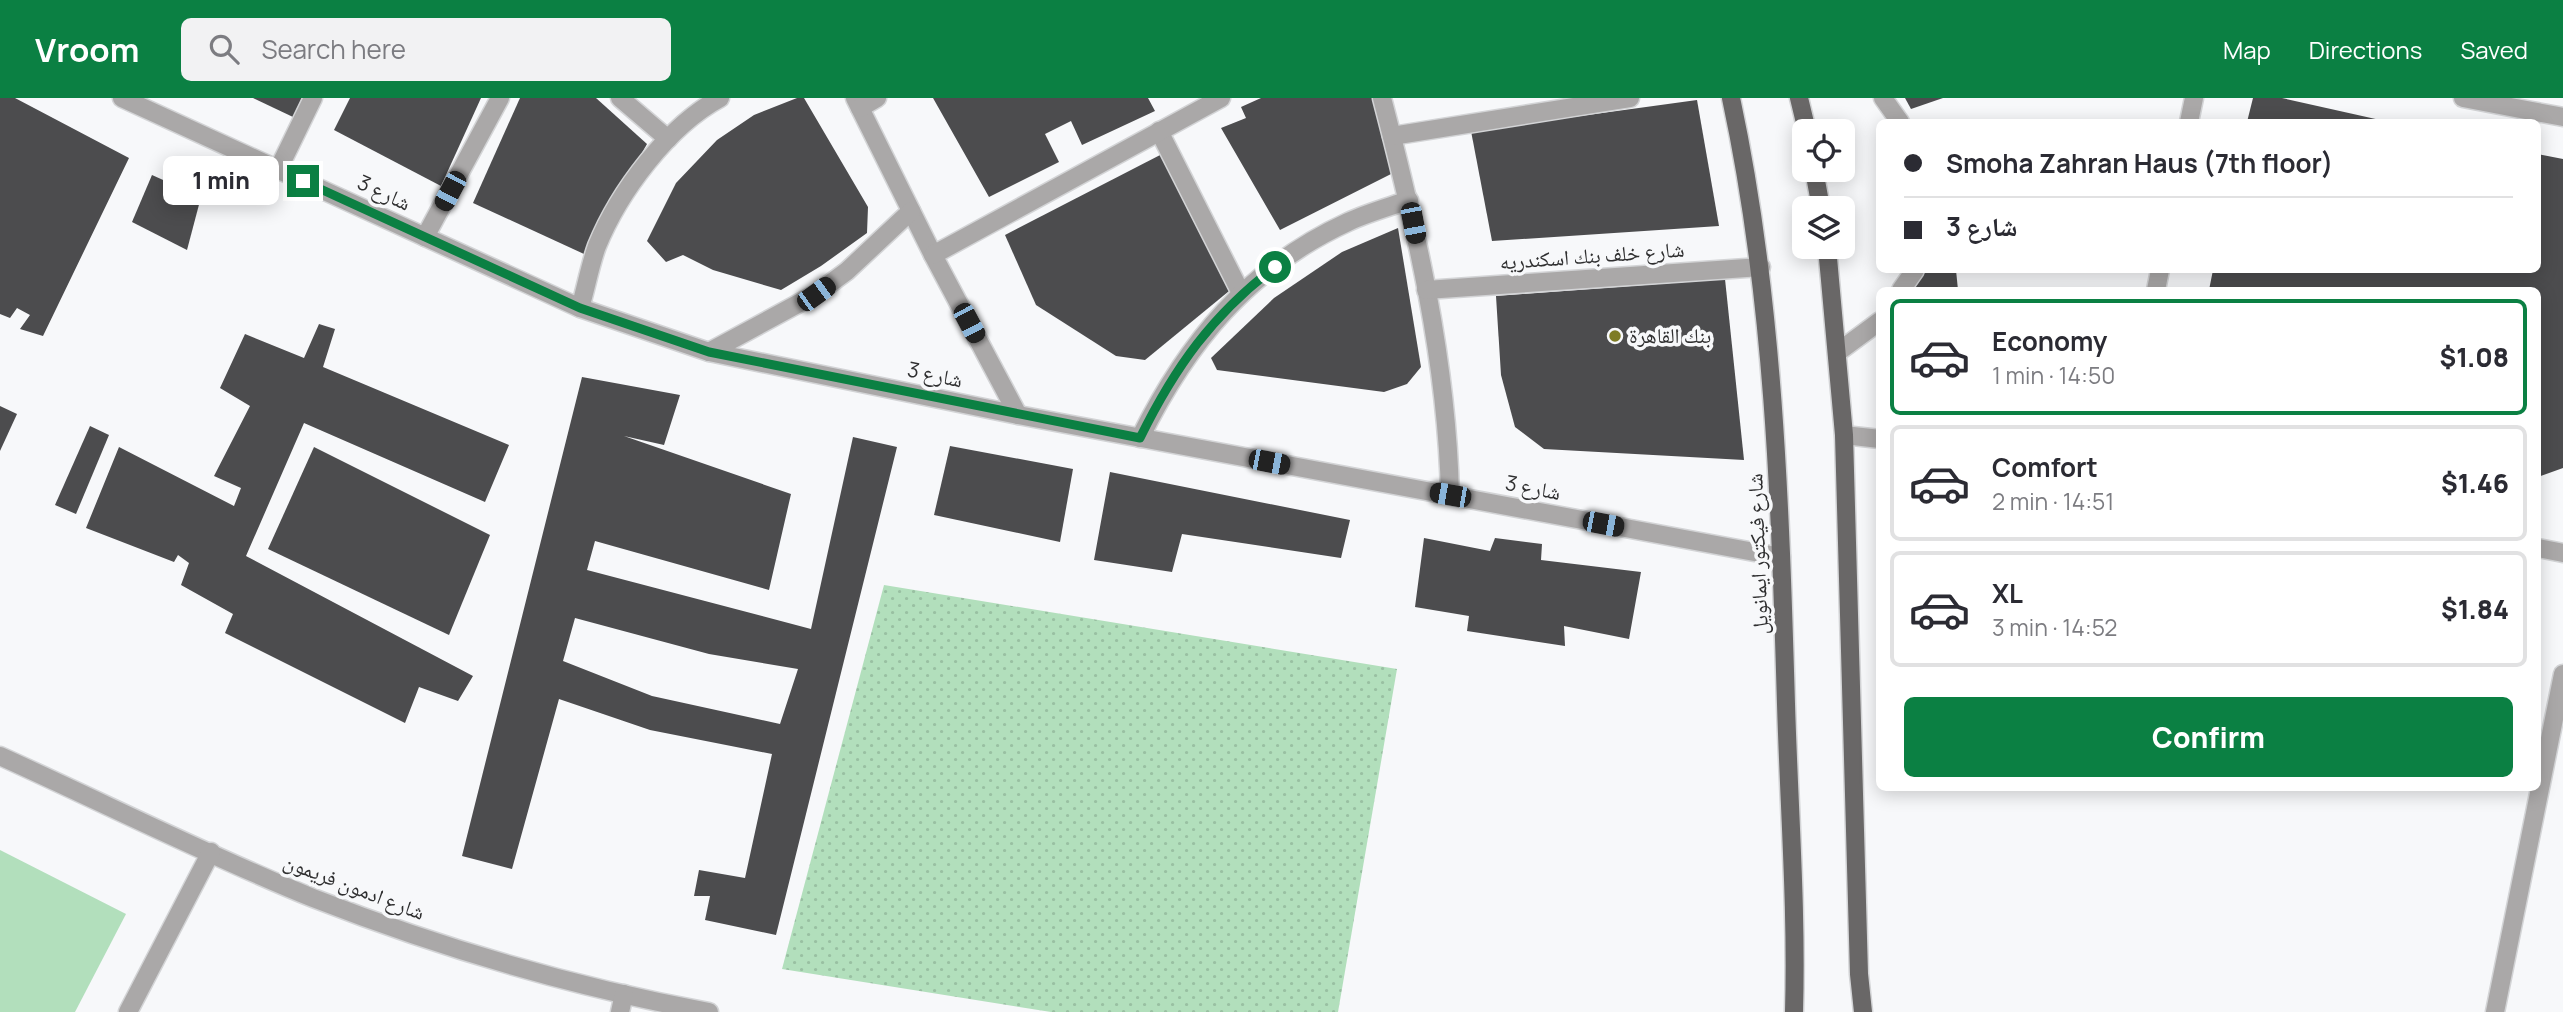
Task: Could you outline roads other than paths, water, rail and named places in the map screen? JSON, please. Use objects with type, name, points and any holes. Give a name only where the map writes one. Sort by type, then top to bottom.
[{"type":"main road","name":"شارع فيكتور ايمانويل","points":[[1731,98],[1748,174],[1761,267],[1775,414],[1794,1012]]},
{"type":"main road","points":[[1800,98],[1804,119]]},
{"type":"main road","points":[[1828,259],[1844,435],[1859,974],[1863,1012]]},
{"type":"street","name":"شارع 3","points":[[124,98],[580,308],[709,352],[1018,415],[1781,557]]},
{"type":"street","points":[[278,170],[313,98]]},
{"type":"street","points":[[425,237],[500,98]]},
{"type":"street","points":[[620,98],[668,139]]},
{"type":"street","points":[[580,308],[597,246],[621,200],[668,139],[720,98]]},
{"type":"street","points":[[877,98],[858,103],[933,254],[1018,415]]},
{"type":"street","points":[[933,254],[1220,98]]},
{"type":"street","points":[[1382,98],[1409,200],[1444,392],[1450,495]]},
{"type":"street","points":[[1392,136],[1630,98]]},
{"type":"street","points":[[1882,98],[1898,119]]},
{"type":"street","points":[[2190,119],[2194,98]]},
{"type":"street","points":[[2464,98],[2563,117]]},
{"type":"street","points":[[1159,131],[1241,293]]},
{"type":"street","points":[[1140,438],[1166,385],[1200,337],[1241,293],[1292,254],[1348,222],[1409,200]]},
{"type":"street","points":[[709,352],[816,294],[847,271],[911,211]]},
{"type":"street","name":"شارع خلف بنك اسكندريه","points":[[1426,290],[1761,267]]},
{"type":"street","points":[[1838,352],[1876,324]]},
{"type":"street","points":[[1844,435],[1876,439]]},
{"type":"street","points":[[2541,549],[2563,553]]},
{"type":"street","points":[[2541,783],[2563,674]]},
{"type":"street","name":"شارع ادمون فريمون","points":[[0,756],[311,897],[413,935],[518,968],[676,1009],[709,1012]]},
{"type":"street","points":[[2495,1012],[2539,791]]},
{"type":"street","points":[[128,1012],[211,852]]},
{"type":"street","points":[[620,1012],[624,994]]},
{"type":"place","name":"بنك القاهرة","points":[[1615,336]]}]
